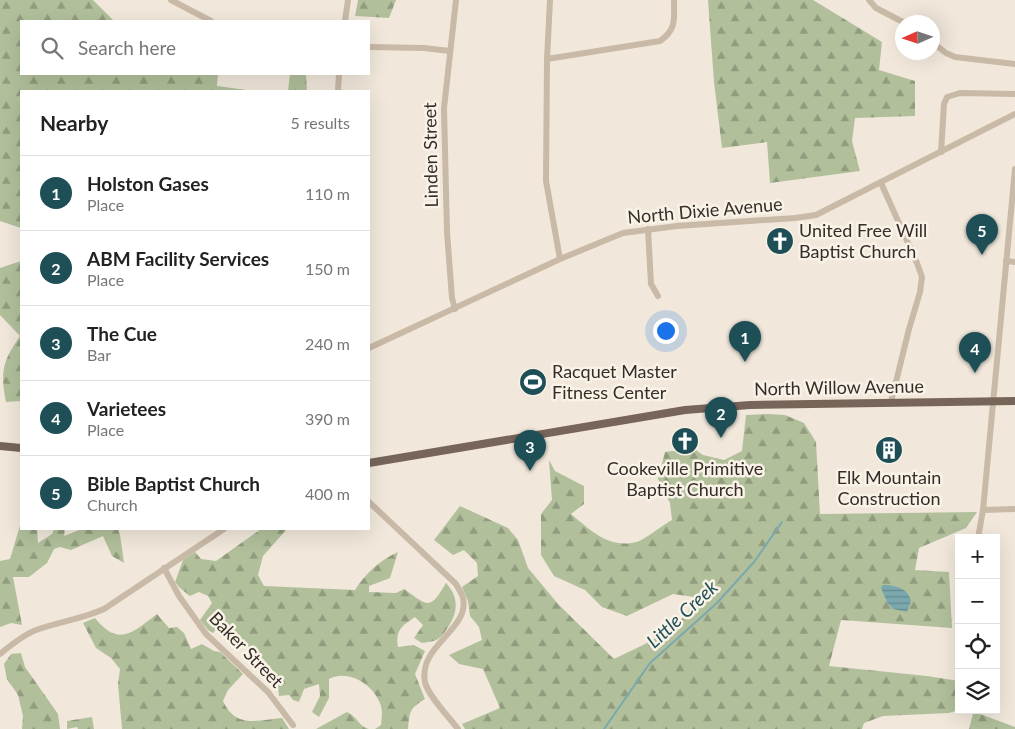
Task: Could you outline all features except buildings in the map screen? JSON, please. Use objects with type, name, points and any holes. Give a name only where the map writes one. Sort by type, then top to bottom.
[{"type":"main road","name":"North Willow Avenue","points":[[370,463],[685,410],[734,405],[1015,401]]},
{"type":"main road","points":[[0,446],[20,448]]},
{"type":"street","points":[[171,0],[209,20]]},
{"type":"street","points":[[345,20],[348,0]]},
{"type":"street","name":"Linden Street","points":[[455,309],[452,298],[447,232],[444,116],[456,0]]},
{"type":"street","points":[[550,0],[547,59],[546,181],[560,259]]},
{"type":"street","points":[[547,59],[660,41],[668,35],[674,26],[674,0]]},
{"type":"street","points":[[869,0],[876,8],[895,18]]},
{"type":"street","points":[[370,47],[424,48],[450,52]]},
{"type":"street","points":[[940,48],[955,57],[1015,64]]},
{"type":"street","points":[[338,90],[339,75]]},
{"type":"street","points":[[941,152],[944,104],[947,96],[960,93],[1015,94]]},
{"type":"street","name":"North Dixie Avenue","points":[[370,348],[560,259],[623,233],[648,229],[816,215],[1015,114]]},
{"type":"street","points":[[979,534],[983,510],[1015,169]]},
{"type":"street","points":[[881,183],[918,263],[922,277],[920,292],[891,402]]},
{"type":"street","points":[[648,229],[651,284],[658,296]]},
{"type":"street","points":[[1006,261],[1015,262]]},
{"type":"street","points":[[370,503],[456,584],[463,597],[463,612],[455,625],[427,659],[424,670],[425,683],[458,729]]},
{"type":"street","points":[[983,510],[1015,509]]},
{"type":"street","points":[[0,654],[36,630],[88,616],[104,609],[222,530]]},
{"type":"street","name":"Baker Street","points":[[164,568],[179,596],[206,634],[268,692],[293,725]]},
{"type":"green space","points":[[0,0],[93,0],[113,20],[20,20],[20,75],[218,75],[217,86],[247,90],[20,90],[20,228],[0,221]]},
{"type":"green space","points":[[358,0],[396,0],[389,18],[355,16]]},
{"type":"green space","points":[[708,0],[813,0],[882,42],[879,70],[915,81],[915,116],[855,118],[852,141],[860,171],[770,183],[767,142],[722,148],[714,82]]},
{"type":"green space","points":[[290,75],[306,75],[307,90],[288,90]]},
{"type":"green space","points":[[20,261],[20,336],[0,315],[0,268]]},
{"type":"green space","points":[[20,336],[20,401],[6,402],[3,374],[10,352]]},
{"type":"green space","points":[[746,415],[785,415],[804,423],[816,442],[820,514],[977,512],[966,528],[919,548],[915,570],[949,572],[952,628],[841,620],[829,666],[955,680],[955,711],[883,716],[864,723],[862,729],[465,729],[462,724],[500,708],[483,669],[459,664],[449,655],[482,640],[479,627],[470,616],[468,601],[462,587],[478,576],[477,563],[464,550],[453,555],[434,540],[460,506],[508,528],[518,540],[528,568],[558,604],[614,659],[649,642],[673,626],[691,607],[694,597],[673,594],[627,616],[602,607],[585,590],[554,576],[541,555],[541,514],[552,500],[549,460],[555,471],[584,486],[584,504],[571,514],[600,537],[617,543],[636,542],[672,520],[670,503],[658,479],[665,452],[693,448],[703,455],[724,460],[742,451]]},
{"type":"green space","points":[[20,525],[20,530],[37,530],[38,543],[52,534],[54,530],[65,530],[64,536],[79,530],[118,530],[124,563],[112,556],[103,536],[71,550],[60,547],[54,549],[47,563],[29,577],[13,577],[22,625],[11,623],[0,627],[0,561],[10,559]]},
{"type":"green space","points":[[260,530],[286,530],[263,556],[258,575],[264,586],[355,590],[363,578],[374,568],[398,552],[390,578],[369,586],[369,592],[396,593],[404,589],[428,603],[436,598],[446,583],[454,594],[456,606],[453,618],[443,634],[434,641],[422,643],[414,638],[423,625],[415,617],[403,626],[399,632],[398,647],[414,645],[425,651],[415,674],[425,699],[411,711],[408,729],[375,729],[381,725],[382,710],[380,704],[375,694],[364,683],[351,677],[336,676],[329,679],[329,698],[319,717],[312,712],[320,696],[319,684],[304,689],[299,702],[293,700],[289,695],[279,696],[277,676],[253,649],[233,642],[232,630],[222,623],[213,633],[200,620],[212,603],[208,596],[199,592],[190,596],[175,582],[183,560],[195,552],[201,559],[216,561]]},
{"type":"green space","points":[[157,614],[169,628],[177,627],[184,633],[191,649],[202,644],[214,651],[220,652],[243,674],[228,690],[223,701],[234,716],[248,721],[282,718],[289,729],[122,729],[118,684],[120,669],[111,658],[96,648],[83,623],[95,618],[111,633],[119,635],[133,631]]},
{"type":"green space","points":[[21,653],[25,667],[58,714],[60,729],[22,729],[23,716],[18,695],[7,679],[4,664],[11,654]]},
{"type":"green space","points":[[347,712],[362,726],[369,729],[316,729]]},
{"type":"green space","points":[[973,714],[980,714],[1015,727],[1015,729],[969,729]]},
{"type":"green space","points":[[92,717],[94,729],[78,729],[77,727],[67,729],[67,721]]},
{"type":"water","points":[[883,585],[896,587],[907,593],[911,601],[907,612],[893,609],[887,602],[881,588]]},
{"type":"waterway","name":"Little Creek","points":[[604,729],[650,663],[717,603],[754,562],[782,522]]},
{"type":"place","name":"United Free Will Baptist Church","points":[[780,241]]},
{"type":"place","name":"Bible Baptist Church","points":[[982,255]]},
{"type":"place","name":"Holston Gases","points":[[745,362]]},
{"type":"place","name":"Varietees","points":[[975,373]]},
{"type":"place","name":"Racquet Master Fitness Center","points":[[533,382]]},
{"type":"place","name":"ABM Facility Services","points":[[721,438]]},
{"type":"place","name":"Cookeville Primitive Baptist Church","points":[[685,441]]},
{"type":"place","name":"Elk Mountain Construction","points":[[889,450]]},
{"type":"place","name":"The Cue","points":[[530,471]]}]
